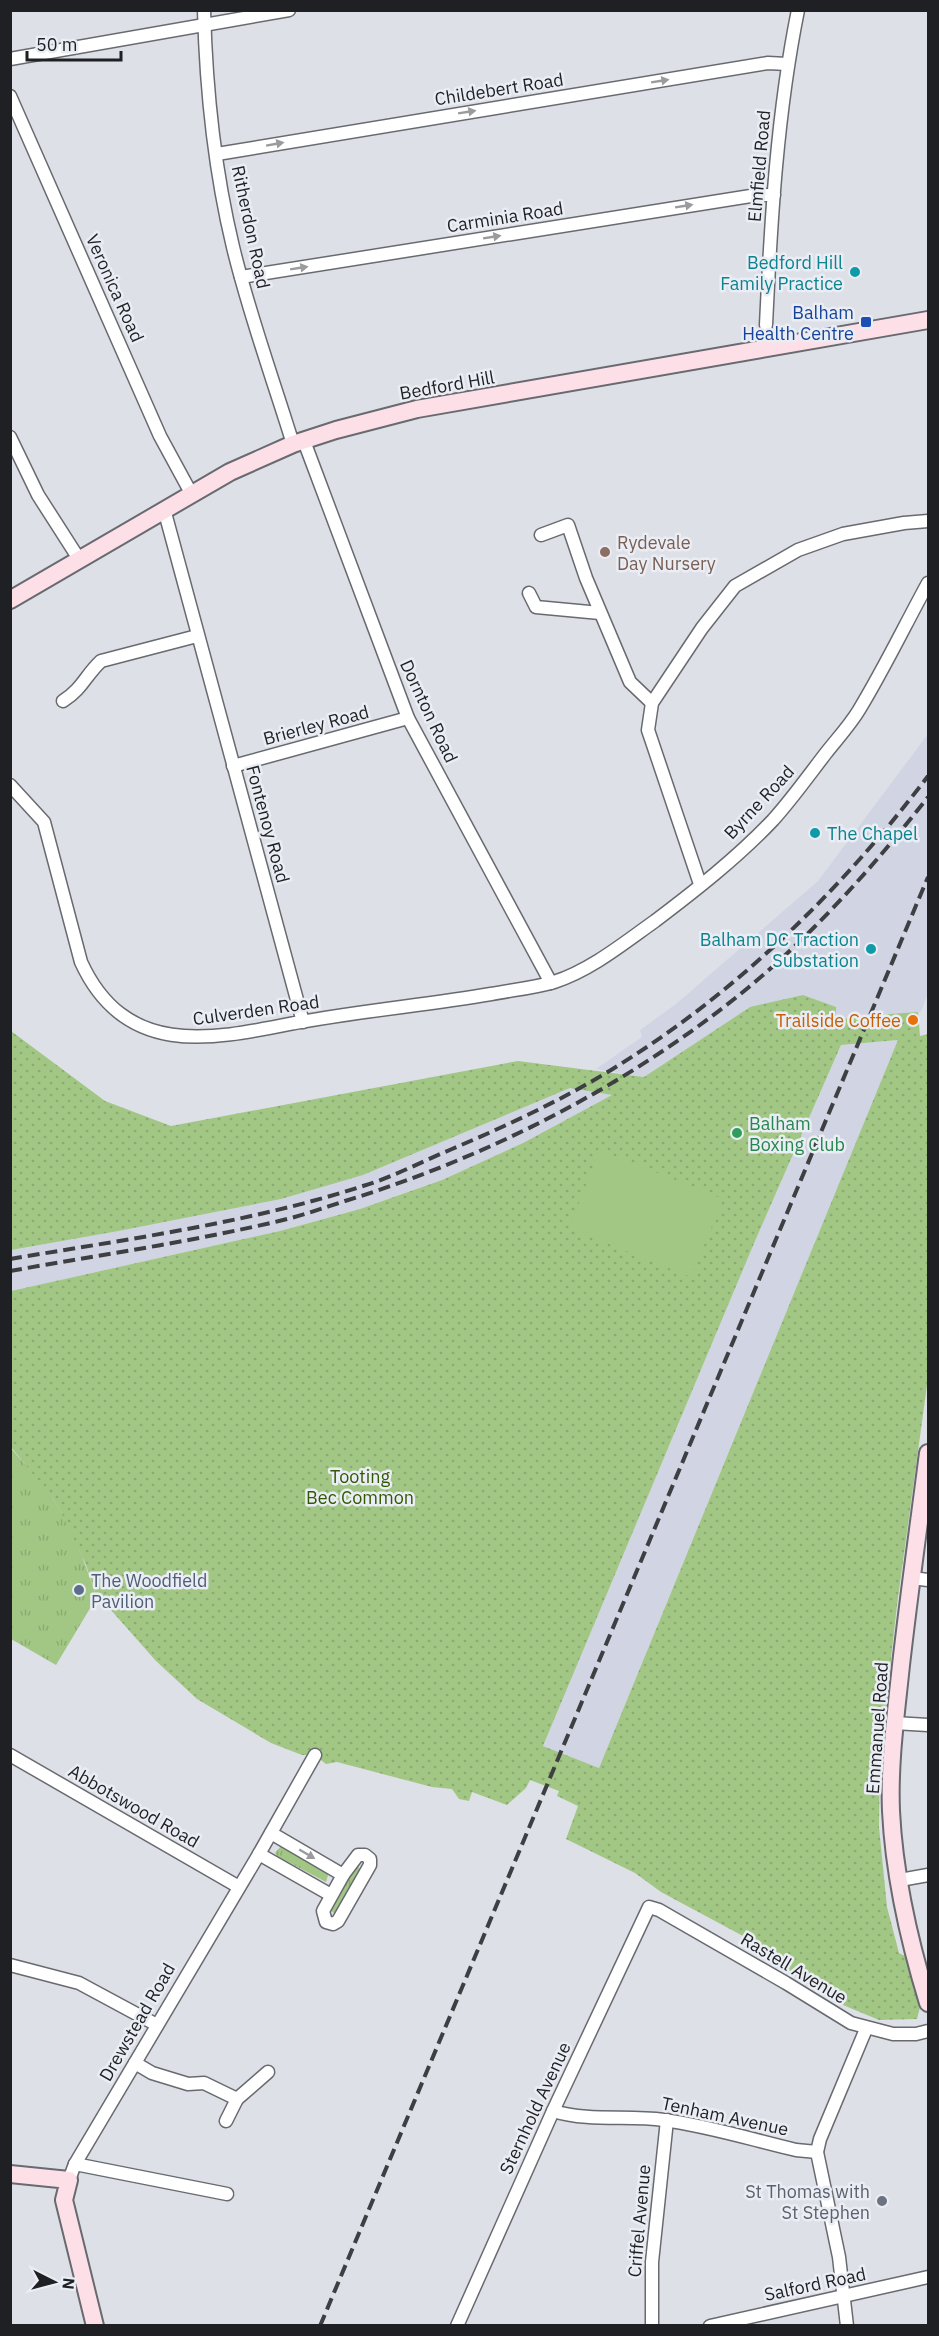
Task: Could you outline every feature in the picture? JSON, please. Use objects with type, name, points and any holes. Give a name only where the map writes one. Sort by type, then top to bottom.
[{"type":"main road","name":"Bedford Hill","points":[[10,600],[230,472],[298,443],[361,422],[417,409],[928,320]]},
{"type":"main road","name":"Emmanuel Road","points":[[928,1453],[920,1579],[894,1723],[891,1767],[891,1810],[900,1880],[913,1951],[928,2003]]},
{"type":"main road","points":[[10,2174],[69,2180]]},
{"type":"main road","name":"Drewstead Road","points":[[69,2180],[64,2200],[95,2325]]},
{"type":"street","name":"Ritherdon Road","points":[[204,10],[209,90],[226,214],[241,278],[298,443]]},
{"type":"street","points":[[10,59],[289,10]]},
{"type":"street","name":"Elmfield Road","points":[[766,325],[779,126],[787,64],[798,10]]},
{"type":"street","name":"Childebert Road","points":[[217,154],[757,65],[787,64]]},
{"type":"street","name":"Veronica Road","points":[[10,96],[160,436],[192,493]]},
{"type":"street","name":"Carminia Road","points":[[241,278],[757,195],[774,195]]},
{"type":"street","points":[[10,437],[38,495],[79,558]]},
{"type":"street","name":"Dornton Road","points":[[298,443],[408,718],[551,983]]},
{"type":"street","name":"Fontenoy Road","points":[[164,509],[303,1022]]},
{"type":"street","points":[[700,884],[648,730],[652,703],[702,628],[735,586],[798,550],[843,534],[928,521]]},
{"type":"street","points":[[541,535],[568,525],[600,613],[630,682],[652,703]]},
{"type":"street","name":"Byrne Road","points":[[551,983],[566,978],[597,961],[665,913],[744,848],[771,822],[858,712],[928,583]]},
{"type":"street","points":[[530,593],[536,608],[600,613]]},
{"type":"street","points":[[63,701],[76,693],[91,670],[101,661],[197,636]]},
{"type":"street","name":"Brierley Road","points":[[233,766],[408,718]]},
{"type":"street","name":"Culverden Road","points":[[10,785],[44,822],[81,962],[91,983],[106,1003],[122,1015],[166,1035],[187,1038],[242,1034],[303,1022],[551,983]]},
{"type":"street","points":[[894,1723],[928,1725]]},
{"type":"street","name":"Abbotswood Road","points":[[10,1755],[239,1887]]},
{"type":"street","name":"Drewstead Road","points":[[69,2180],[75,2164],[259,1854],[315,1755]]},
{"type":"street","points":[[271,1833],[343,1875]]},
{"type":"street","points":[[259,1854],[331,1895]]},
{"type":"street","points":[[358,1855],[370,1858],[370,1864],[338,1921],[333,1924],[326,1922],[323,1911],[331,1895],[358,1855]]},
{"type":"street","points":[[900,1880],[928,1875]]},
{"type":"street","name":"Rastell Avenue","points":[[649,1907],[659,1910],[757,1966],[851,2023],[866,2029],[904,2035],[928,2031]]},
{"type":"street","name":"Sternhold Avenue","points":[[457,2325],[553,2111],[649,1907]]},
{"type":"street","points":[[10,1965],[79,1983],[157,2025]]},
{"type":"street","points":[[847,2325],[845,2296],[832,2219],[817,2152],[823,2130],[866,2029]]},
{"type":"street","points":[[135,2063],[152,2073],[188,2084],[204,2083],[237,2099]]},
{"type":"street","points":[[226,2121],[237,2099],[268,2072]]},
{"type":"street","name":"Tenham Avenue","points":[[553,2111],[603,2119],[667,2120],[796,2150],[817,2152]]},
{"type":"street","name":"Criffel Avenue","points":[[652,2325],[652,2252],[667,2120]]},
{"type":"street","points":[[75,2164],[227,2194]]},
{"type":"street","name":"Salford Road","points":[[710,2325],[928,2277]]},
{"type":"shaded area","points":[[928,734],[928,993],[921,1012],[836,1019],[835,1013],[750,1007],[644,1077],[596,1069],[642,1037],[640,1030],[676,1004],[818,881]]},
{"type":"shaded area","points":[[899,1040],[599,1768],[543,1746],[755,1241],[841,1045]]},
{"type":"shaded area","points":[[570,1088],[613,1095],[523,1143],[442,1180],[360,1209],[280,1231],[11,1291],[11,1250],[113,1232],[363,1175]]},
{"type":"green space","name":"Tooting Bec Common","points":[[803,995],[836,1007],[836,1019],[918,1012],[920,1036],[928,1034],[928,1378],[897,1605],[880,1757],[879,1827],[887,1907],[899,1953],[905,1956],[920,2007],[917,2019],[879,2020],[843,2005],[803,1981],[743,1936],[661,1892],[635,1873],[566,1839],[578,1806],[557,1796],[559,1791],[530,1780],[526,1788],[507,1805],[472,1792],[469,1801],[459,1799],[452,1789],[432,1787],[337,1762],[326,1764],[315,1755],[302,1755],[271,1743],[197,1699],[156,1661],[95,1592],[86,1565],[61,1512],[11,1447],[11,1291],[280,1231],[360,1209],[442,1180],[523,1143],[612,1095],[570,1088],[363,1175],[281,1199],[11,1250],[11,1031],[105,1101],[171,1126],[518,1061],[644,1077],[750,1007]],"holes":[[[898,1040],[599,1768],[543,1746],[755,1241],[841,1045]]]},
{"type":"green space","points":[[600,1150],[723,1199],[691,1277],[569,1228]]},
{"type":"green space","points":[[10,1447],[45,1488],[61,1513],[78,1546],[98,1595],[56,1665],[11,1639]]},
{"type":"green space","points":[[281,1846],[295,1851],[329,1872],[326,1882],[277,1856],[275,1853]]},
{"type":"green space","points":[[357,1865],[362,1872],[335,1914],[330,1910]]},
{"type":"railway","points":[[10,1259],[188,1229],[320,1199],[397,1174],[513,1122],[572,1092],[656,1041],[700,1009],[783,938],[859,860],[928,776]]},
{"type":"railway","points":[[10,1271],[179,1242],[296,1217],[399,1183],[453,1162],[558,1114],[657,1055],[704,1022],[774,966],[843,897],[928,797]]},
{"type":"railway","points":[[320,2326],[928,877]]},
{"type":"place","name":"Bedford Hill Family Practice","points":[[855,272]]},
{"type":"place","name":"Balham Health Centre","points":[[866,322]]},
{"type":"place","name":"Rydevale Day Nursery","points":[[605,552]]},
{"type":"place","name":"The Chapel","points":[[815,833]]},
{"type":"place","name":"Balham DC Traction Substation","points":[[871,949]]},
{"type":"place","name":"Trailside Coffee","points":[[913,1020]]},
{"type":"place","name":"Balham Boxing Club","points":[[737,1133]]},
{"type":"place","name":"The Woodfield Pavilion","points":[[79,1590]]},
{"type":"place","name":"St Thomas with St Stephen","points":[[882,2201]]}]
